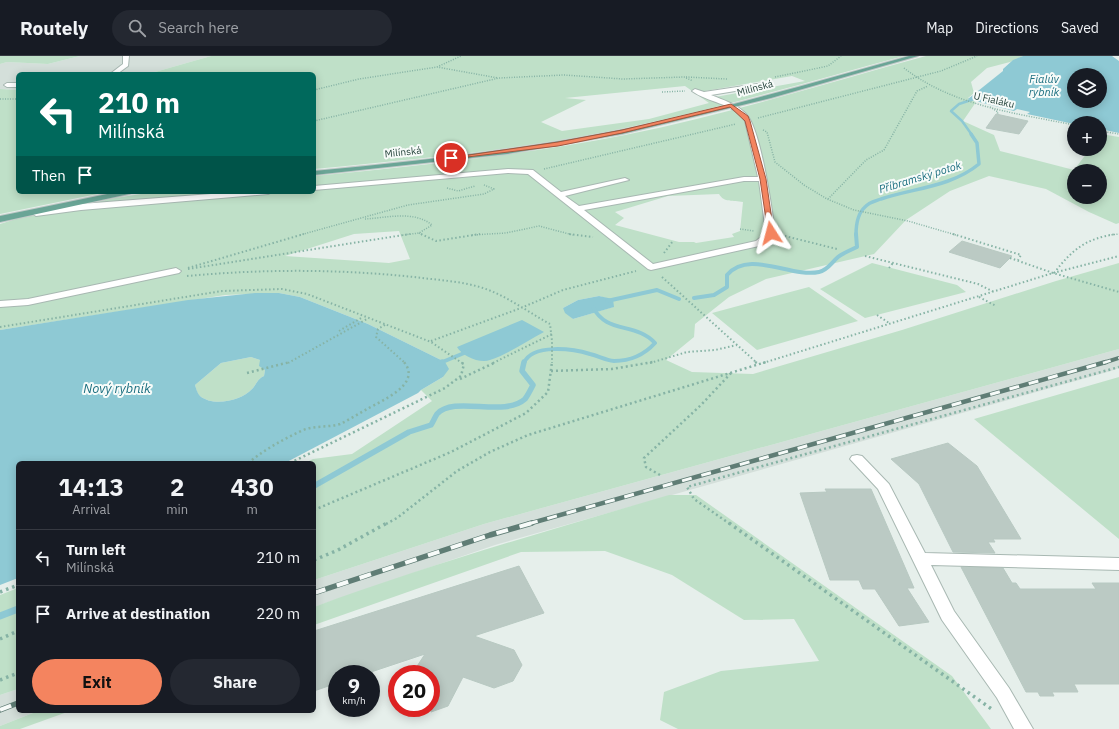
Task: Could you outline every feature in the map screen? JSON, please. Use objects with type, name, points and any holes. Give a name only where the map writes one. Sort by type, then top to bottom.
[{"type":"main road","name":"Milínská","points":[[316,173],[558,144],[622,132],[731,106],[915,56]]},
{"type":"main road","points":[[0,219],[120,194]]},
{"type":"street","points":[[116,72],[126,65],[126,56]]},
{"type":"street","points":[[704,94],[770,84]]},
{"type":"street","points":[[7,85],[16,85]]},
{"type":"street","points":[[316,188],[508,171],[530,172],[651,267],[750,246],[765,240],[771,233],[763,179],[748,121],[746,117],[731,106],[695,91]]},
{"type":"street","points":[[576,209],[744,179],[763,179]]},
{"type":"street","points":[[558,195],[625,180]]},
{"type":"street","points":[[14,215],[81,207],[243,194]]},
{"type":"street","points":[[610,203],[621,210]]},
{"type":"street","points":[[0,304],[28,302],[180,274]]},
{"type":"street","points":[[857,459],[884,487],[948,615],[1003,693],[1024,729]]},
{"type":"street","points":[[920,559],[1119,564]]},
{"type":"path","points":[[316,90],[359,79],[437,67],[461,56]]},
{"type":"path","points":[[828,66],[841,56]]},
{"type":"path","points":[[530,172],[748,121],[941,71],[977,56]]},
{"type":"path","points":[[437,67],[499,78]]},
{"type":"path","points":[[316,121],[499,78],[564,75],[623,79],[684,77],[730,79]]},
{"type":"path","points":[[684,77],[697,83]]},
{"type":"path","name":"U Fialáku","points":[[914,78],[928,86],[961,100],[1067,124]]},
{"type":"path","points":[[827,199],[866,160],[884,150],[917,91],[928,86]]},
{"type":"path","points":[[662,92],[695,91]]},
{"type":"path","points":[[0,99],[16,99]]},
{"type":"path","points":[[990,107],[998,112],[997,115]]},
{"type":"path","points":[[1107,131],[1119,134]]},
{"type":"path","points":[[775,162],[804,185],[827,199],[854,210],[908,221],[1021,255],[1018,260]]},
{"type":"path","points":[[180,274],[408,205],[484,194],[494,189],[481,185],[453,190],[447,187],[448,185]]},
{"type":"path","points":[[180,274],[419,233],[428,229],[432,225],[429,221],[422,218],[362,218]]},
{"type":"path","points":[[419,233],[423,237],[443,241],[477,234],[507,233],[526,227],[540,226],[551,227],[576,236],[592,237],[599,240]]},
{"type":"path","points":[[771,233],[837,249]]},
{"type":"path","points":[[1053,273],[1070,251],[1079,245],[1091,239],[1119,234]]},
{"type":"path","points":[[865,256],[978,284],[994,292]]},
{"type":"path","points":[[316,559],[338,550],[397,518],[457,471],[497,449],[528,435],[568,421],[1053,273],[1119,256]]},
{"type":"path","points":[[1010,258],[1053,273],[1119,292]]},
{"type":"path","points":[[889,268],[893,263]]},
{"type":"path","points":[[431,342],[581,284],[651,267],[757,364]]},
{"type":"path","points":[[180,274],[268,270],[340,270],[411,276],[466,284],[488,290],[550,324],[552,334],[552,355],[548,392],[526,413],[451,452],[316,509]]},
{"type":"path","points":[[0,327],[186,296],[255,289],[282,289],[307,294],[431,342],[453,355],[464,364],[464,369],[460,379]]},
{"type":"path","points":[[978,297],[996,306]]},
{"type":"path","points":[[877,315],[889,324]]},
{"type":"path","points":[[339,331],[363,316]]},
{"type":"path","points":[[247,373],[265,370],[287,363],[367,318]]},
{"type":"path","points":[[251,461],[265,450],[301,431],[312,427],[339,424],[393,395],[406,383],[410,376],[409,368],[402,359],[395,355],[388,346],[376,337],[378,329],[385,324]]},
{"type":"path","points":[[294,461],[552,334]]},
{"type":"path","points":[[551,371],[612,369],[645,364],[687,352],[715,350],[737,345]]},
{"type":"path","points":[[997,714],[974,695],[694,499],[688,487],[900,430],[1119,367]]},
{"type":"path","points":[[660,475],[646,467],[644,458],[701,405],[732,372]]},
{"type":"path","points":[[0,592],[16,586]]},
{"type":"path","points":[[0,639],[16,632]]},
{"type":"path","points":[[0,680],[16,674]]},
{"type":"shaded area","points":[[80,56],[211,56],[155,72],[16,72],[16,90],[0,89],[0,64],[7,62],[48,64]]},
{"type":"shaded area","points":[[1119,349],[1119,368],[1111,371],[495,545],[316,606],[316,579],[484,524]]},
{"type":"shaded area","points":[[16,690],[16,713],[33,713],[0,726],[0,695]]},
{"type":"green space","points":[[0,56],[80,56],[48,64],[7,62],[0,64]]},
{"type":"green space","points":[[211,56],[904,56],[730,103],[642,124],[554,141],[434,157],[316,169],[316,72],[155,72]],"holes":[[[792,76],[805,81],[715,97],[705,91]],[[685,86],[709,103],[649,119],[562,131],[541,122],[586,100],[565,98]]]},
{"type":"green space","points":[[926,56],[1023,56],[1010,62],[987,68],[971,82],[974,93],[968,98],[976,102],[963,121],[994,135],[1000,151],[1067,168],[1067,200],[1046,189],[989,176],[950,191],[906,220],[874,254],[766,279],[729,297],[695,324],[694,337],[666,360],[692,372],[753,374],[1119,263],[1119,349],[484,524],[316,579],[316,461],[309,461],[313,459],[352,454],[432,401],[421,390],[443,377],[445,362],[368,324],[300,297],[279,293],[225,295],[0,330],[0,224],[16,219],[141,194],[316,194],[316,176],[509,154],[625,135],[701,118]],"holes":[[[719,194],[721,197],[729,201],[743,202],[740,231],[732,234],[734,237],[696,243],[679,242],[615,225],[624,218],[615,212],[668,196]],[[399,231],[410,259],[389,263],[285,256],[354,234]],[[599,296],[613,300],[613,307],[573,319],[563,308],[578,300]]]},
{"type":"green space","points":[[0,89],[16,90],[16,194],[97,194],[0,214]]},
{"type":"green space","points":[[1107,135],[1119,137],[1119,223],[1116,224],[1074,204],[1107,204],[1107,164],[1079,164],[1085,156],[1107,156]]},
{"type":"green space","points":[[872,263],[957,285],[966,292],[865,318],[820,289]]},
{"type":"green space","points":[[809,287],[858,321],[757,350],[712,313]]},
{"type":"green space","points":[[251,357],[260,360],[265,370],[264,376],[247,393],[241,397],[219,402],[206,399],[198,394],[195,385],[221,363]]},
{"type":"green space","points":[[1119,377],[1119,539],[974,419]]},
{"type":"green space","points":[[669,495],[696,495],[952,676],[991,729],[678,729],[660,720],[664,692],[721,671],[819,661],[794,619],[744,620],[672,575],[605,551],[521,552],[316,624],[316,606],[402,576],[535,534]]},
{"type":"green space","points":[[16,589],[16,690],[0,695],[0,595]]},
{"type":"green space","points":[[33,713],[64,713],[20,729],[0,729],[0,726]]},
{"type":"water","name":"Fialúv rybník","points":[[1023,56],[1112,56],[1119,61],[1119,133],[1107,130],[1107,116],[1067,116],[1067,123],[1027,114],[1030,112],[1017,109],[1014,111],[968,99],[1003,71],[1003,69],[1013,60]]},
{"type":"water","name":"Nový rybník","points":[[255,293],[279,293],[300,297],[368,324],[445,362],[449,369],[443,377],[418,393],[289,461],[16,461],[16,579],[0,585],[0,330],[188,300]],"holes":[[[251,357],[260,360],[259,366],[265,370],[264,376],[258,380],[252,389],[241,397],[227,401],[212,401],[200,396],[195,385],[221,363]]]},
{"type":"water","points":[[599,296],[613,299],[614,307],[573,319],[565,313],[563,308],[578,300]]},
{"type":"water","points":[[522,320],[544,332],[504,354],[486,361],[476,360],[467,356],[457,347]]},
{"type":"building","points":[[996,114],[1028,121],[1019,134],[986,128]]},
{"type":"building","points":[[962,241],[1012,256],[1000,268],[949,252]]},
{"type":"building","points":[[948,443],[977,466],[1021,539],[993,539],[995,542],[988,542],[995,553],[953,552],[919,484],[891,459]]},
{"type":"building","points":[[825,489],[871,489],[914,588],[907,588],[929,622],[899,626],[875,589],[863,589],[859,580],[830,580],[800,493],[827,492]]},
{"type":"building","points":[[519,566],[544,613],[474,636],[514,650],[522,665],[513,681],[494,688],[463,677],[448,706],[440,709],[440,665],[418,665],[425,654],[388,665],[380,669],[380,665],[328,665],[328,686],[316,690],[316,630]]},
{"type":"building","points":[[961,567],[1003,568],[1012,583],[1016,583],[1020,589],[1096,589],[1092,583],[1119,583],[1119,684],[1074,684],[1078,692],[1052,692],[1054,696],[1040,696],[1038,692],[1026,692]]},
{"type":"waterway","name":"Příbramský potok","points":[[972,135],[962,121],[951,111],[959,104],[977,98]]},
{"type":"waterway","name":"Příbramský potok","points":[[856,235],[859,217],[862,210],[868,204],[894,195],[932,186],[957,178],[979,164],[977,143],[971,134]]},
{"type":"waterway","name":"Příbramský potok","points":[[694,298],[714,295],[727,287],[727,275],[736,268],[747,264],[758,264],[808,273],[822,271],[840,256],[857,247],[856,235]]},
{"type":"waterway","name":"Příbramský potok","points":[[607,301],[657,290],[679,299]]},
{"type":"waterway","name":"Příbramský potok","points":[[524,363],[528,357],[535,352],[554,349],[574,350],[614,361],[626,360],[641,354],[655,343],[639,332],[613,325],[606,321],[593,307]]},
{"type":"waterway","points":[[440,363],[469,351]]},
{"type":"waterway","name":"Příbramský potok","points":[[316,485],[409,432],[431,425],[437,414],[445,409],[455,406],[505,407],[516,404],[525,399],[533,385],[522,371],[524,362]]},
{"type":"waterway","name":"Příbramský potok","points":[[0,616],[16,610]]},
{"type":"railway","points":[[1103,363],[1119,358]]},
{"type":"railway","points":[[528,524],[1106,362]]},
{"type":"railway","points":[[316,592],[490,535],[532,523]]},
{"type":"railway","points":[[0,710],[16,704]]},
{"type":"route","points":[[451,158],[558,144],[622,132],[731,106],[746,117],[748,121],[749,131],[763,179],[771,233]]}]
